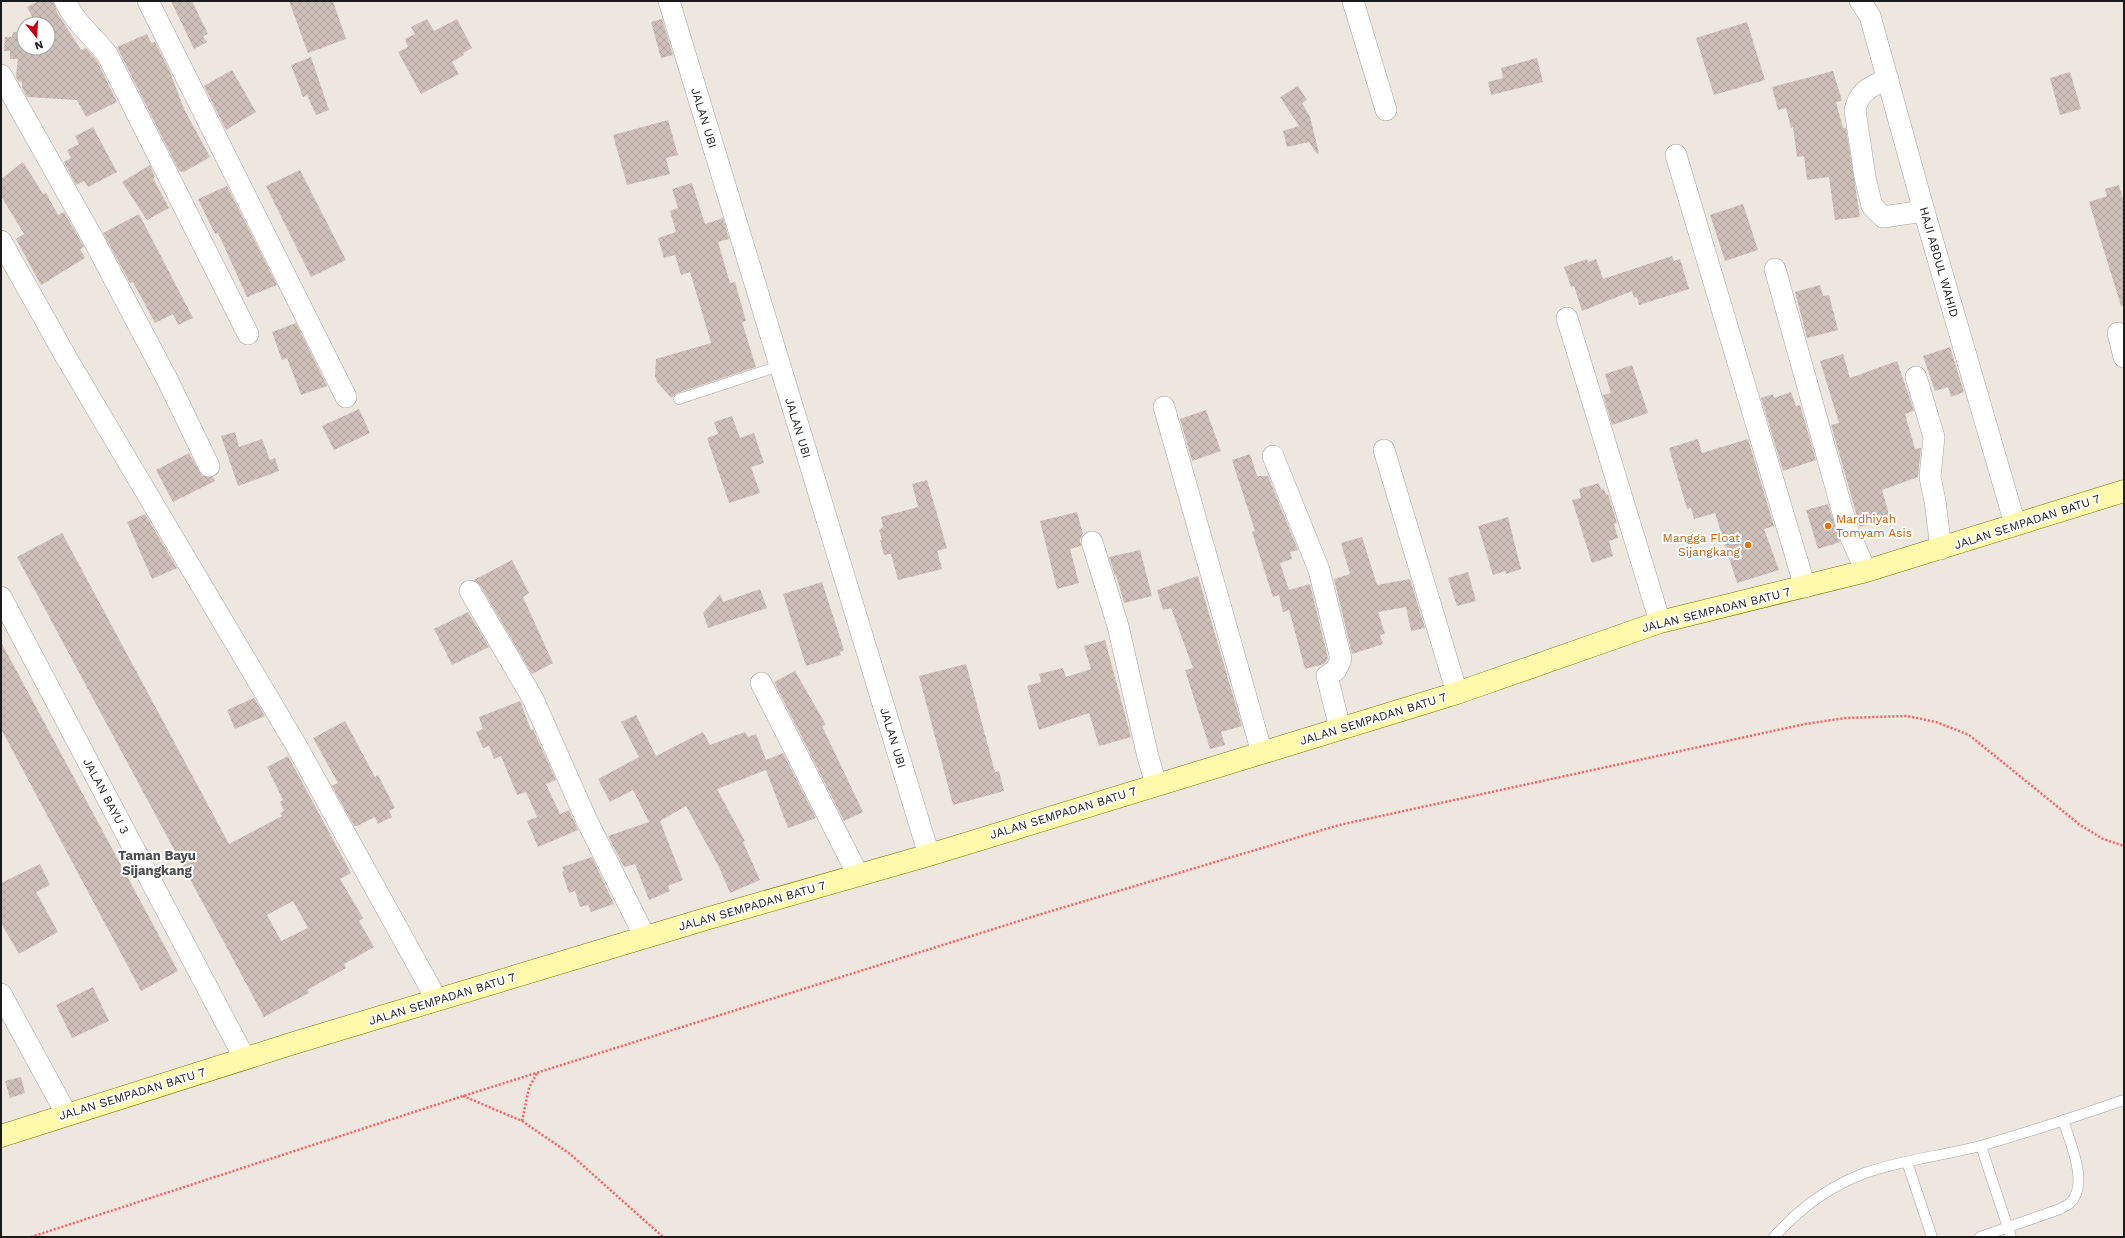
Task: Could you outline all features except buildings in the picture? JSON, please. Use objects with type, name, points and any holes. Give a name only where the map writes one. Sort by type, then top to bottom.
[{"type":"street","points":[[65,1],[77,22],[97,40],[107,54],[248,334]]},
{"type":"street","points":[[148,1],[346,397]]},
{"type":"street","name":"JALAN UBI","points":[[669,1],[929,855]]},
{"type":"street","points":[[1353,1],[1386,110]]},
{"type":"street","name":"HAJI ABDUL WAHID","points":[[1860,1],[1870,16],[1924,211],[2015,524]]},
{"type":"street","points":[[1,76],[92,237],[168,381],[209,466]]},
{"type":"street","points":[[1888,78],[1864,90],[1857,100],[1855,110],[1860,132],[1865,177],[1872,206],[1883,217],[1924,211]]},
{"type":"street","points":[[1676,155],[1805,587]]},
{"type":"street","points":[[1,241],[70,364],[296,745],[437,1000]]},
{"type":"street","points":[[1774,268],[1848,531],[1866,571]]},
{"type":"street","points":[[1567,318],[1660,622]]},
{"type":"street","points":[[2118,333],[2124,358]]},
{"type":"street","points":[[1916,377],[1934,437],[1930,477],[1935,501],[1941,550]]},
{"type":"street","points":[[1164,406],[1262,753]]},
{"type":"street","points":[[1384,450],[1457,693]]},
{"type":"street","points":[[1273,456],[1319,570],[1341,659],[1336,670],[1327,676],[1340,728]]},
{"type":"street","name":"JALAN SEMPADAN BATU 7","points":[[1,1136],[437,1000],[929,855],[1156,784],[1457,693],[1660,622],[1805,587],[1941,550],[2015,524],[2124,491]]},
{"type":"street","points":[[1092,542],[1118,626],[1148,757],[1156,784]]},
{"type":"street","points":[[470,591],[533,699],[587,821],[645,938]]},
{"type":"street","name":"JALAN BAYU 3","points":[[1,597],[245,1059]]},
{"type":"street","points":[[761,683],[858,875]]},
{"type":"street","points":[[1,994],[67,1115]]},
{"type":"lane","points":[[679,399],[779,366]]},
{"type":"lane","points":[[1774,1237],[1789,1220],[1830,1190],[1865,1173],[1981,1146],[2124,1100]]},
{"type":"lane","points":[[1980,1237],[2060,1209],[2071,1202],[2076,1194],[2079,1182],[2078,1171],[2063,1120]]},
{"type":"lane","points":[[1981,1146],[2011,1237]]},
{"type":"lane","points":[[1907,1162],[1932,1237]]},
{"type":"path","points":[[30,1237],[463,1096],[1038,915],[1339,825],[1805,724],[1845,718],[1907,716],[1936,722],[1969,735],[2080,826],[2103,839],[2124,846]]},
{"type":"path","points":[[522,1121],[529,1088],[538,1073]]},
{"type":"path","points":[[463,1096],[522,1121],[570,1154],[663,1237]]},
{"type":"place","name":"Mardhiyah Tomyam Asis","points":[[1828,526]]},
{"type":"place","name":"Mangga Float Sijangkang","points":[[1748,545]]},
{"type":"district","name":"Taman Bayu Sijangkang","points":[[157,862]]}]
